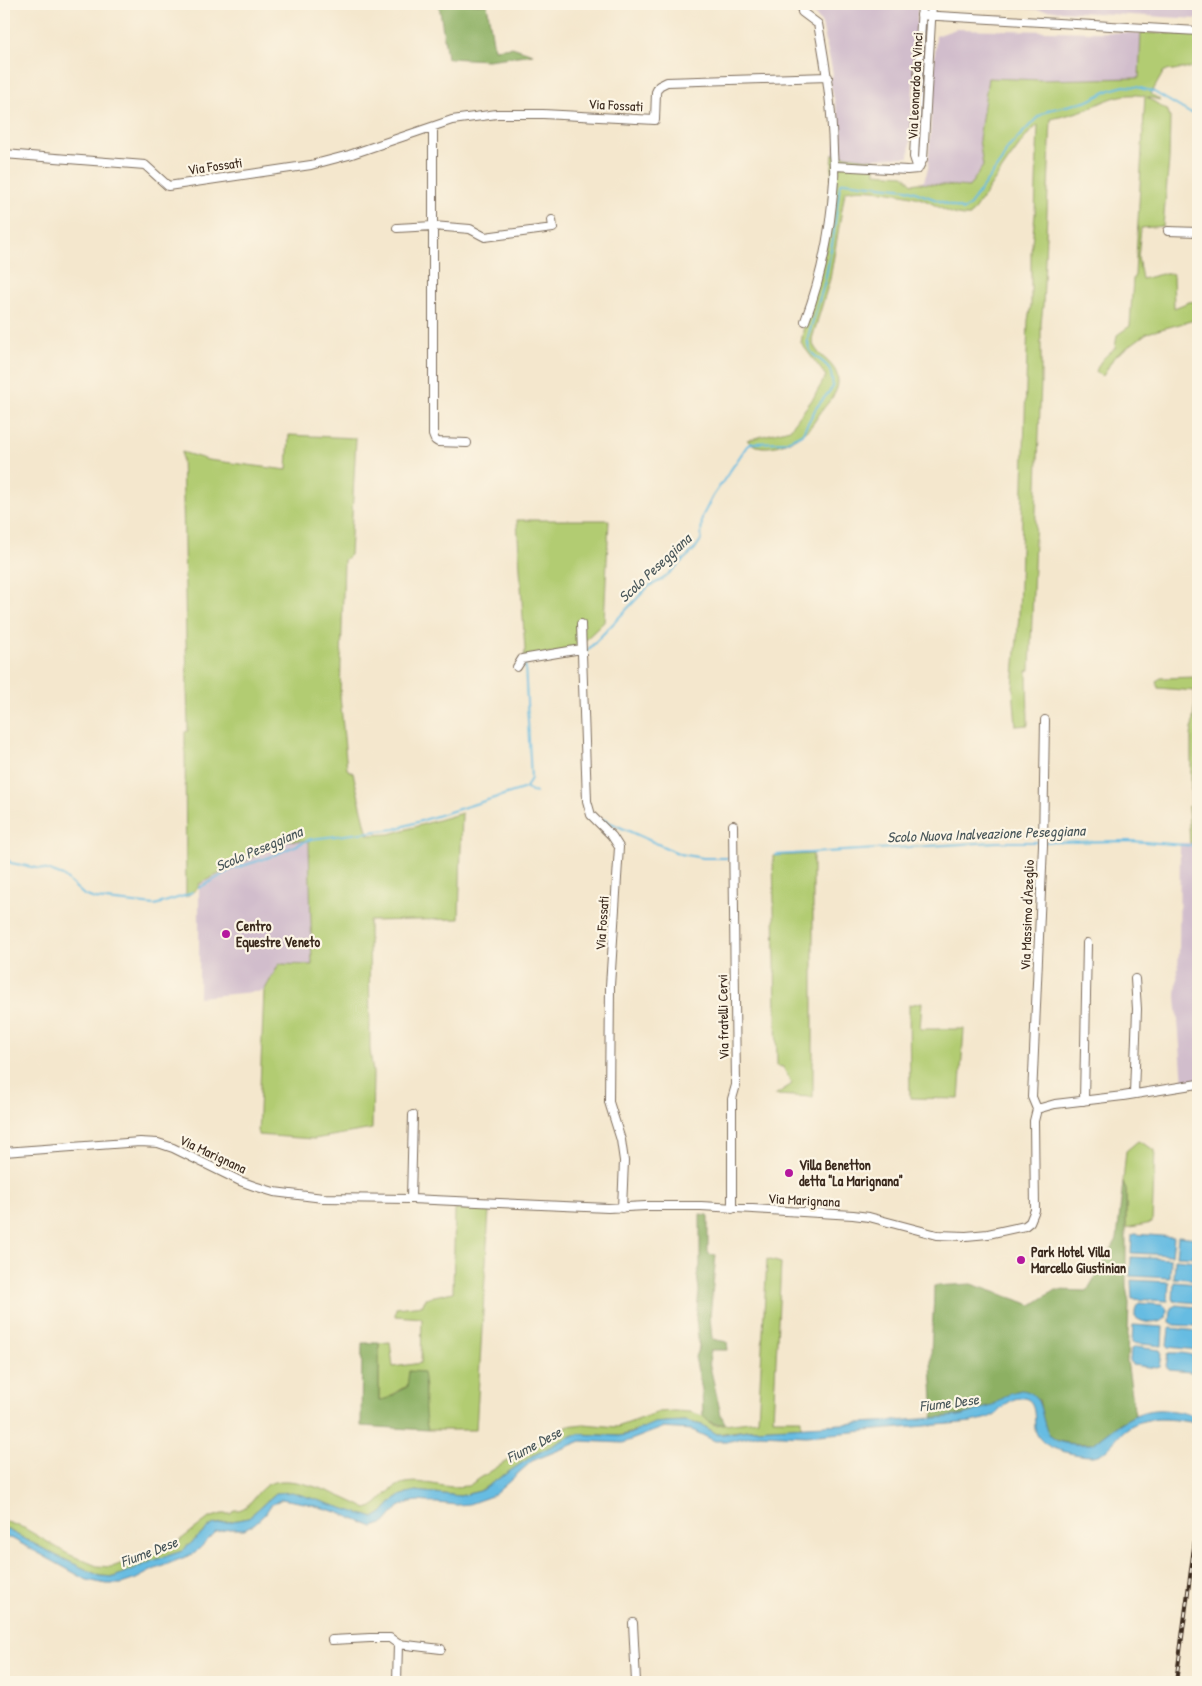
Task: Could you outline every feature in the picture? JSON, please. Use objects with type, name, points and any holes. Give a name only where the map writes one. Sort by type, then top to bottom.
[{"type":"street","points":[[802,4],[802,12],[818,24],[828,77],[834,166],[827,238],[816,292],[805,321]]},
{"type":"street","points":[[834,166],[918,169],[914,157],[922,4]]},
{"type":"street","name":"Via Leonardo da Vinci","points":[[918,169],[923,159],[932,4]]},
{"type":"street","points":[[921,15],[1198,31]]},
{"type":"street","name":"Via Fossati","points":[[4,154],[145,165],[168,186],[311,165],[349,155],[452,120],[497,114],[543,114],[655,120],[656,92],[660,86],[667,82],[828,77]]},
{"type":"street","points":[[433,127],[433,435],[434,440],[438,442],[467,444]]},
{"type":"street","points":[[397,228],[433,226],[470,229],[485,237],[553,228],[552,220]]},
{"type":"street","points":[[1168,231],[1198,232]]},
{"type":"street","name":"Via Fossati","points":[[581,624],[587,800],[591,815],[612,836],[619,847],[610,986],[609,1102],[624,1161],[622,1208]]},
{"type":"street","points":[[517,667],[522,659],[581,653]]},
{"type":"street","name":"Via Massimo d'Azeglio","points":[[1037,1110],[1032,1097],[1043,842],[1045,720]]},
{"type":"street","name":"Via fratelli Cervi","points":[[732,1208],[732,1099],[736,1085],[733,825]]},
{"type":"street","points":[[1084,1101],[1087,943]]},
{"type":"street","points":[[1134,1094],[1137,1009],[1135,979]]},
{"type":"street","points":[[1037,1110],[1055,1104],[1198,1084]]},
{"type":"street","name":"Via Marignana","points":[[4,1152],[140,1142],[158,1143],[173,1148],[240,1181],[274,1192],[323,1198],[411,1199],[622,1208],[669,1206],[732,1208],[852,1215],[869,1217],[937,1235],[974,1236],[1026,1226],[1030,1222],[1035,1210],[1034,1121],[1037,1110]]},
{"type":"street","points":[[411,1199],[413,1114]]},
{"type":"street","points":[[633,1623],[636,1682]]},
{"type":"street","points":[[332,1640],[390,1638],[398,1644],[441,1649]]},
{"type":"street","points":[[397,1682],[398,1644]]},
{"type":"shaded area","points":[[807,4],[918,4],[909,157],[875,158],[875,160],[833,154],[840,123],[830,82],[827,79],[831,78],[833,74],[822,24]]},
{"type":"shaded area","points":[[945,4],[1198,4],[1198,19]]},
{"type":"shaded area","points":[[956,29],[1141,33],[1139,78],[1040,80],[988,78],[979,139],[983,166],[969,187],[919,183],[924,181],[928,169],[936,36]]},
{"type":"shaded area","points":[[286,840],[309,841],[312,965],[279,964],[264,991],[199,997],[199,885]]},
{"type":"shaded area","points":[[1180,843],[1198,843],[1198,1081],[1183,1083],[1176,996],[1179,951]]},
{"type":"green space","points":[[439,4],[487,4],[494,49],[512,47],[533,54],[488,60],[447,58]]},
{"type":"green space","points":[[1141,33],[1198,34],[1198,67],[1164,71],[1151,94],[1160,100],[1147,97],[1168,111],[1170,117],[1169,160],[1163,226],[1141,228],[1138,257],[1142,279],[1162,274],[1173,274],[1174,308],[1189,302],[1198,301],[1198,319],[1147,333],[1114,357],[1103,376],[1096,373],[1101,362],[1115,348],[1117,335],[1130,326],[1133,279],[1135,275],[1145,96],[1129,95],[1116,97],[1080,111],[1051,119],[1041,323],[1041,381],[1030,670],[1027,671],[1028,725],[1016,726],[1013,688],[1019,615],[1028,320],[1031,305],[1031,252],[1035,215],[1038,125],[1028,134],[970,216],[957,215],[922,199],[906,195],[860,189],[845,192],[830,279],[812,339],[817,351],[835,370],[838,383],[836,391],[812,425],[790,441],[771,447],[762,447],[754,445],[747,440],[790,429],[814,397],[826,376],[801,343],[806,313],[826,248],[833,154],[875,160],[875,173],[904,175],[912,184],[969,187],[983,166],[979,139],[988,78],[1040,80],[1139,78]]},
{"type":"green space","points":[[289,435],[356,438],[350,555],[344,560],[340,696],[347,769],[353,773],[368,835],[390,834],[462,813],[459,919],[369,921],[370,1050],[373,1073],[372,1129],[314,1139],[258,1135],[264,991],[279,964],[312,965],[309,841],[286,840],[199,884],[199,887],[186,897],[185,732],[188,731],[182,452],[208,460],[287,470]]},
{"type":"green space","points":[[517,520],[609,520],[604,622],[581,644],[581,650],[524,657]]},
{"type":"green space","points":[[1198,670],[1198,843],[1190,843],[1188,807],[1191,806],[1191,737],[1195,691],[1158,688],[1156,681],[1161,678],[1197,677]]},
{"type":"green space","points":[[813,854],[813,1097],[775,1095],[792,1084],[783,1067],[777,1066],[773,856]]},
{"type":"green space","points":[[922,1002],[920,1029],[964,1029],[959,1099],[910,1098],[909,1005]]},
{"type":"green space","points":[[1138,1141],[1155,1150],[1152,1223],[1126,1228],[1126,1190],[1123,1182],[1126,1151]]},
{"type":"green space","points":[[1123,1182],[1126,1190],[1126,1287],[1129,1303],[1127,1361],[1135,1415],[1120,1423],[1093,1444],[1067,1443],[1055,1439],[1046,1430],[1039,1400],[1010,1393],[992,1406],[959,1416],[933,1418],[931,1360],[934,1286],[971,1284],[1032,1305],[1055,1290],[1087,1291],[1117,1239]]},
{"type":"green space","points":[[455,1209],[489,1210],[476,1430],[428,1430],[424,1418],[425,1386],[404,1388],[389,1398],[379,1401],[379,1343],[390,1342],[393,1367],[421,1363],[422,1318],[395,1316],[396,1308],[423,1305],[425,1298],[453,1292]]},
{"type":"green space","points":[[700,1214],[708,1215],[708,1254],[716,1255],[710,1316],[712,1339],[727,1342],[728,1350],[711,1350],[709,1362],[721,1415],[725,1423],[722,1424],[708,1421],[703,1416],[702,1390],[695,1357],[699,1347],[696,1319],[699,1290],[697,1275],[700,1266]]},
{"type":"green space","points":[[767,1259],[781,1263],[773,1419],[801,1419],[801,1427],[754,1429],[717,1434],[702,1425],[685,1421],[665,1422],[619,1436],[579,1434],[571,1436],[534,1455],[480,1491],[460,1496],[416,1491],[407,1493],[396,1498],[382,1513],[374,1518],[276,1493],[248,1518],[212,1525],[182,1551],[114,1577],[100,1576],[4,1529],[4,1521],[24,1528],[68,1554],[97,1566],[112,1567],[175,1544],[209,1518],[222,1514],[231,1514],[234,1510],[244,1508],[264,1487],[279,1481],[291,1481],[318,1488],[367,1509],[377,1504],[389,1491],[406,1483],[412,1482],[453,1487],[468,1486],[547,1435],[567,1426],[584,1424],[617,1427],[659,1412],[674,1411],[690,1412],[703,1416],[710,1423],[716,1425],[758,1420]]},
{"type":"green space","points":[[362,1343],[379,1343],[379,1400],[387,1398],[407,1387],[409,1371],[423,1372],[425,1416],[428,1430],[361,1426]]},
{"type":"water","points":[[1132,1235],[1174,1237],[1172,1255],[1131,1253]]},
{"type":"water","points":[[1178,1236],[1198,1238],[1198,1257],[1176,1256]]},
{"type":"water","points":[[1131,1257],[1171,1259],[1170,1278],[1130,1276]]},
{"type":"water","points":[[1175,1259],[1198,1261],[1198,1280],[1174,1278]]},
{"type":"water","points":[[1131,1280],[1169,1282],[1168,1301],[1132,1299]]},
{"type":"water","points":[[1174,1282],[1198,1284],[1198,1303],[1173,1301]]},
{"type":"water","points":[[1139,1303],[1163,1305],[1167,1309],[1166,1318],[1155,1323],[1138,1319],[1135,1317],[1135,1313]]},
{"type":"water","points":[[1176,1305],[1198,1307],[1198,1326],[1175,1325],[1170,1322],[1171,1308]]},
{"type":"water","points":[[1133,1325],[1163,1327],[1162,1346],[1132,1343]]},
{"type":"water","points":[[1171,1328],[1198,1331],[1198,1350],[1169,1347],[1167,1345]]},
{"type":"water","points":[[1136,1347],[1160,1350],[1162,1354],[1160,1367],[1132,1365],[1130,1360],[1131,1349]]},
{"type":"water","points":[[1168,1354],[1195,1357],[1198,1360],[1197,1368],[1191,1372],[1169,1370],[1166,1366]]},
{"type":"water","points":[[1021,1390],[1030,1393],[1036,1398],[1048,1431],[1053,1438],[1065,1443],[1093,1444],[1129,1418],[1146,1411],[1171,1411],[1198,1416],[1198,1423],[1160,1419],[1141,1422],[1132,1425],[1124,1431],[1101,1453],[1092,1456],[1065,1452],[1045,1444],[1036,1433],[1032,1403],[1025,1398],[1012,1400],[994,1415],[972,1422],[806,1436],[759,1434],[730,1441],[715,1441],[692,1430],[662,1428],[623,1443],[581,1441],[532,1461],[494,1495],[469,1504],[457,1505],[418,1501],[410,1502],[399,1507],[385,1523],[373,1527],[337,1512],[282,1499],[271,1505],[265,1514],[254,1524],[244,1529],[229,1529],[216,1532],[195,1553],[121,1584],[106,1584],[87,1580],[13,1539],[4,1537],[4,1529],[100,1576],[114,1577],[182,1551],[212,1525],[248,1518],[276,1493],[292,1492],[374,1518],[382,1513],[396,1498],[407,1493],[416,1491],[460,1496],[480,1491],[534,1455],[571,1436],[579,1434],[619,1436],[629,1434],[654,1423],[685,1421],[702,1425],[717,1434],[723,1434],[754,1429],[959,1416],[992,1406],[1010,1393]]},
{"type":"waterway","name":"Scolo Peseggiana","points":[[585,653],[648,587],[663,579],[694,550],[701,540],[702,517],[713,496],[747,446],[751,443],[785,442],[802,434],[816,408],[833,387],[829,368],[811,352],[808,337],[825,281],[840,184],[844,182],[907,189],[964,210],[970,205],[1002,160],[1007,149],[1038,117],[1049,110],[1088,101],[1110,90],[1124,86],[1137,87],[1154,92],[1188,112],[1198,114]]},
{"type":"waterway","name":"Scolo Peseggiana","points":[[553,658],[581,654]]},
{"type":"waterway","name":"Scolo Peseggiana","points":[[199,888],[233,869],[267,858],[311,839],[395,829],[526,788],[531,778],[525,664],[529,661]]},
{"type":"waterway","name":"Scolo Nuova Inalveazione Peseggiana","points":[[526,788],[536,793]]},
{"type":"waterway","name":"Scolo Nuova Inalveazione Peseggiana","points":[[602,819],[680,854],[703,858],[729,858]]},
{"type":"waterway","name":"Scolo Nuova Inalveazione Peseggiana","points":[[1045,842],[1131,841],[1198,846]]},
{"type":"waterway","name":"Scolo Nuova Inalveazione Peseggiana","points":[[775,855],[996,842],[1040,842]]},
{"type":"waterway","name":"Scolo Peseggiana","points":[[4,859],[11,863],[47,870],[63,876],[84,895],[95,899],[155,905],[192,892]]},
{"type":"railway","points":[[1176,1682],[1198,1517]]},
{"type":"place","name":"Centro Equestre Veneto","points":[[226,934]]},
{"type":"place","name":"Villa Benetton detta \"La Marignana\"","points":[[789,1173]]},
{"type":"place","name":"Park Hotel Villa Marcello Giustinian","points":[[1021,1260]]},
{"type":"water label","name":"Fiume Dese","points":[[949,1403]]},
{"type":"water label","name":"Fiume Dese","points":[[534,1445]]},
{"type":"water label","name":"Fiume Dese","points":[[149,1552]]}]
